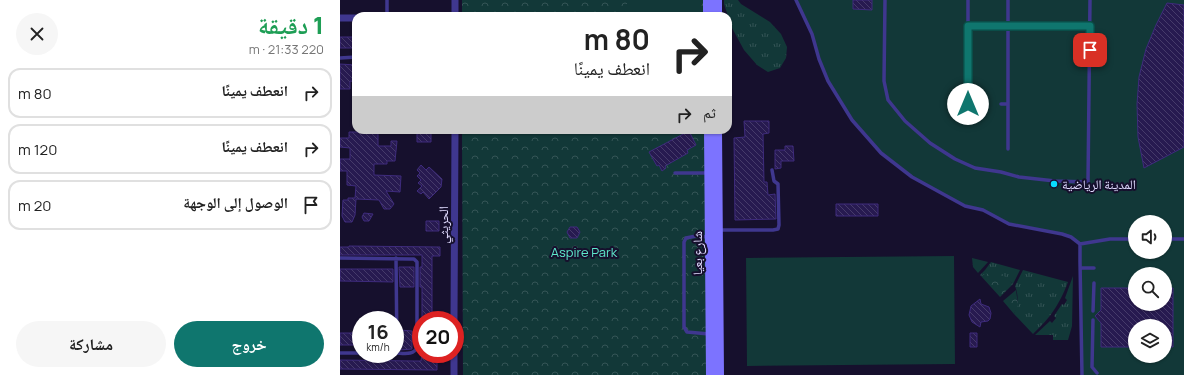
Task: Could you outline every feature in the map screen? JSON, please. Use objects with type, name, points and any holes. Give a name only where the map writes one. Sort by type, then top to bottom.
[{"type":"street","points":[[455,0],[455,12]]},
{"type":"street","points":[[708,0],[708,12]]},
{"type":"street","points":[[717,0],[717,12]]},
{"type":"street","points":[[340,18],[352,18]]},
{"type":"street","name":"الحريثي","points":[[454,311],[455,134]]},
{"type":"street","name":"شارع بعيا","points":[[708,134],[713,173]]},
{"type":"street","name":"شارع بعيا","points":[[711,375],[714,334],[712,233],[713,173],[717,134]]},
{"type":"street","name":"شارع بعيا","points":[[714,334],[719,375]]},
{"type":"street","points":[[454,363],[454,375]]},
{"type":"lane","points":[[387,0],[387,12]]},
{"type":"lane","points":[[796,0],[812,34],[819,59],[828,81],[852,120],[881,153],[912,177],[965,206],[983,210],[1009,224],[1062,234],[1070,237],[1080,244],[1110,239],[1128,239]]},
{"type":"lane","points":[[885,0],[884,81],[888,100],[905,121],[930,143],[975,168],[1001,172],[1019,177],[1088,182],[1090,0]]},
{"type":"lane","points":[[968,0],[968,103],[972,104]]},
{"type":"lane","points":[[1008,0],[1008,149]]},
{"type":"lane","points":[[968,26],[1090,26]]},
{"type":"lane","points":[[340,58],[352,58]]},
{"type":"lane","points":[[1001,104],[1008,104]]},
{"type":"lane","points":[[714,334],[687,332],[684,327],[684,242],[686,238],[712,233],[778,229],[778,184],[774,181],[772,170]]},
{"type":"lane","points":[[675,173],[713,173]]},
{"type":"lane","points":[[1172,239],[1184,239]]},
{"type":"lane","points":[[1080,244],[1082,375]]},
{"type":"lane","points":[[340,258],[396,258],[414,259],[417,262],[417,347],[413,353],[404,353]]},
{"type":"lane","points":[[396,258],[396,311]]},
{"type":"lane","points":[[1080,268],[1094,268]]},
{"type":"lane","points":[[1093,311],[1094,283]]},
{"type":"lane","points":[[1093,320],[1092,366],[1097,373]]},
{"type":"lane","points":[[340,353],[352,353]]},
{"type":"green space","points":[[462,0],[706,0],[706,12],[462,12]]},
{"type":"green space","points":[[627,0],[696,0],[696,12],[627,12]]},
{"type":"green space","points":[[724,0],[738,0],[741,4],[770,22],[781,34],[787,47],[786,58],[780,68],[768,72],[757,65],[744,50],[732,28],[732,12],[727,12]]},
{"type":"green space","name":"المدينة الرياضية","points":[[796,0],[1184,0],[1184,375],[1082,375],[1080,244],[1071,237],[1009,224],[983,210],[965,206],[912,177],[881,153],[852,120],[828,81],[812,34]]},
{"type":"green space","name":"Aspire Park","points":[[462,134],[706,134],[706,375],[463,375],[464,311],[463,311]]},
{"type":"green space","points":[[954,256],[955,364],[747,366],[746,258]]},
{"type":"green space","points":[[972,258],[988,262],[978,273],[973,267]]},
{"type":"green space","points":[[991,262],[1020,270],[1013,284],[998,277],[980,275]]},
{"type":"green space","points":[[1023,270],[1068,282],[1054,310],[1033,334],[1014,314],[1018,300],[1015,286]]},
{"type":"green space","points":[[994,273],[1003,275],[1013,284],[1000,297],[981,276]]},
{"type":"green space","points":[[1073,276],[1072,326],[1068,340],[1053,340],[1053,335],[1035,335],[1050,321],[1052,323],[1056,318],[1054,316],[1062,304],[1064,305],[1067,300],[1065,298]]},
{"type":"green space","points":[[1016,290],[1018,305],[1014,314],[1003,301]]},
{"type":"building","points":[[853,0],[872,0],[872,10],[853,9]]},
{"type":"building","points":[[1167,3],[1184,5],[1184,147],[1144,168],[1138,137],[1137,104],[1139,77],[1146,49]]},
{"type":"building","points":[[340,37],[352,37],[352,48],[340,48]]},
{"type":"building","points":[[340,64],[352,65],[352,81],[350,81],[350,89],[340,89]]},
{"type":"building","points":[[744,121],[769,121],[769,133],[763,134],[764,182],[767,182],[768,195],[775,194],[776,219],[735,220],[734,138],[745,137]]},
{"type":"building","points":[[349,132],[352,132],[352,134],[378,134],[378,146],[391,146],[391,141],[397,141],[395,161],[387,161],[387,164],[374,164],[374,175],[401,176],[400,192],[386,191],[394,204],[390,209],[384,209],[379,200],[356,199],[355,215],[352,222],[345,222],[342,216],[343,200],[355,198],[356,186],[347,185],[347,171],[340,171],[340,159],[350,159],[350,148],[340,147],[340,138],[349,138]]},
{"type":"building","points":[[417,134],[431,134],[431,142],[417,142]]},
{"type":"building","points":[[683,134],[690,134],[696,145],[687,150],[688,153],[665,166],[666,168],[662,171],[659,165],[657,166],[649,152]]},
{"type":"building","points":[[785,146],[793,146],[794,161],[781,161],[781,168],[775,169],[775,150],[785,150]]},
{"type":"building","points":[[421,165],[426,170],[429,167],[442,179],[441,187],[429,199],[423,192],[421,194],[417,191],[422,186],[418,183],[421,180],[417,176],[420,173],[417,170]]},
{"type":"building","points":[[836,204],[878,204],[878,216],[836,216]]},
{"type":"building","points":[[364,213],[373,214],[369,221],[364,221],[362,217]]},
{"type":"building","points":[[426,221],[439,221],[439,231],[426,231]]},
{"type":"building","points":[[570,227],[577,227],[580,232],[577,238],[570,238],[567,232]]},
{"type":"building","points":[[340,247],[440,247],[440,256],[432,256],[432,311],[422,311],[420,267],[422,267],[422,255],[340,255]]},
{"type":"building","points":[[399,267],[414,267],[414,287],[400,287]]},
{"type":"building","points":[[340,269],[393,269],[393,282],[340,281]]},
{"type":"building","points":[[1101,288],[1128,288],[1128,311],[1172,311],[1173,288],[1173,347],[1172,319],[1128,319],[1128,347],[1101,347],[1101,323],[1095,316],[1101,310]]},
{"type":"building","points":[[980,299],[981,304],[989,307],[991,313],[990,319],[988,321],[981,322],[980,327],[972,322],[969,315],[971,306]]},
{"type":"building","points":[[404,330],[412,331],[412,349],[404,350]]},
{"type":"building","points":[[340,333],[352,333],[352,345],[340,345]]},
{"type":"building","points":[[970,333],[977,333],[977,347],[970,347]]},
{"type":"building","points":[[340,360],[352,360],[352,363],[404,363],[404,361],[412,361],[412,363],[437,363],[437,370],[340,369]]},
{"type":"place","name":"المدينة الرياضية","points":[[1054,184]]},
{"type":"route","points":[[968,104],[968,26],[1090,26],[1090,50]]}]
